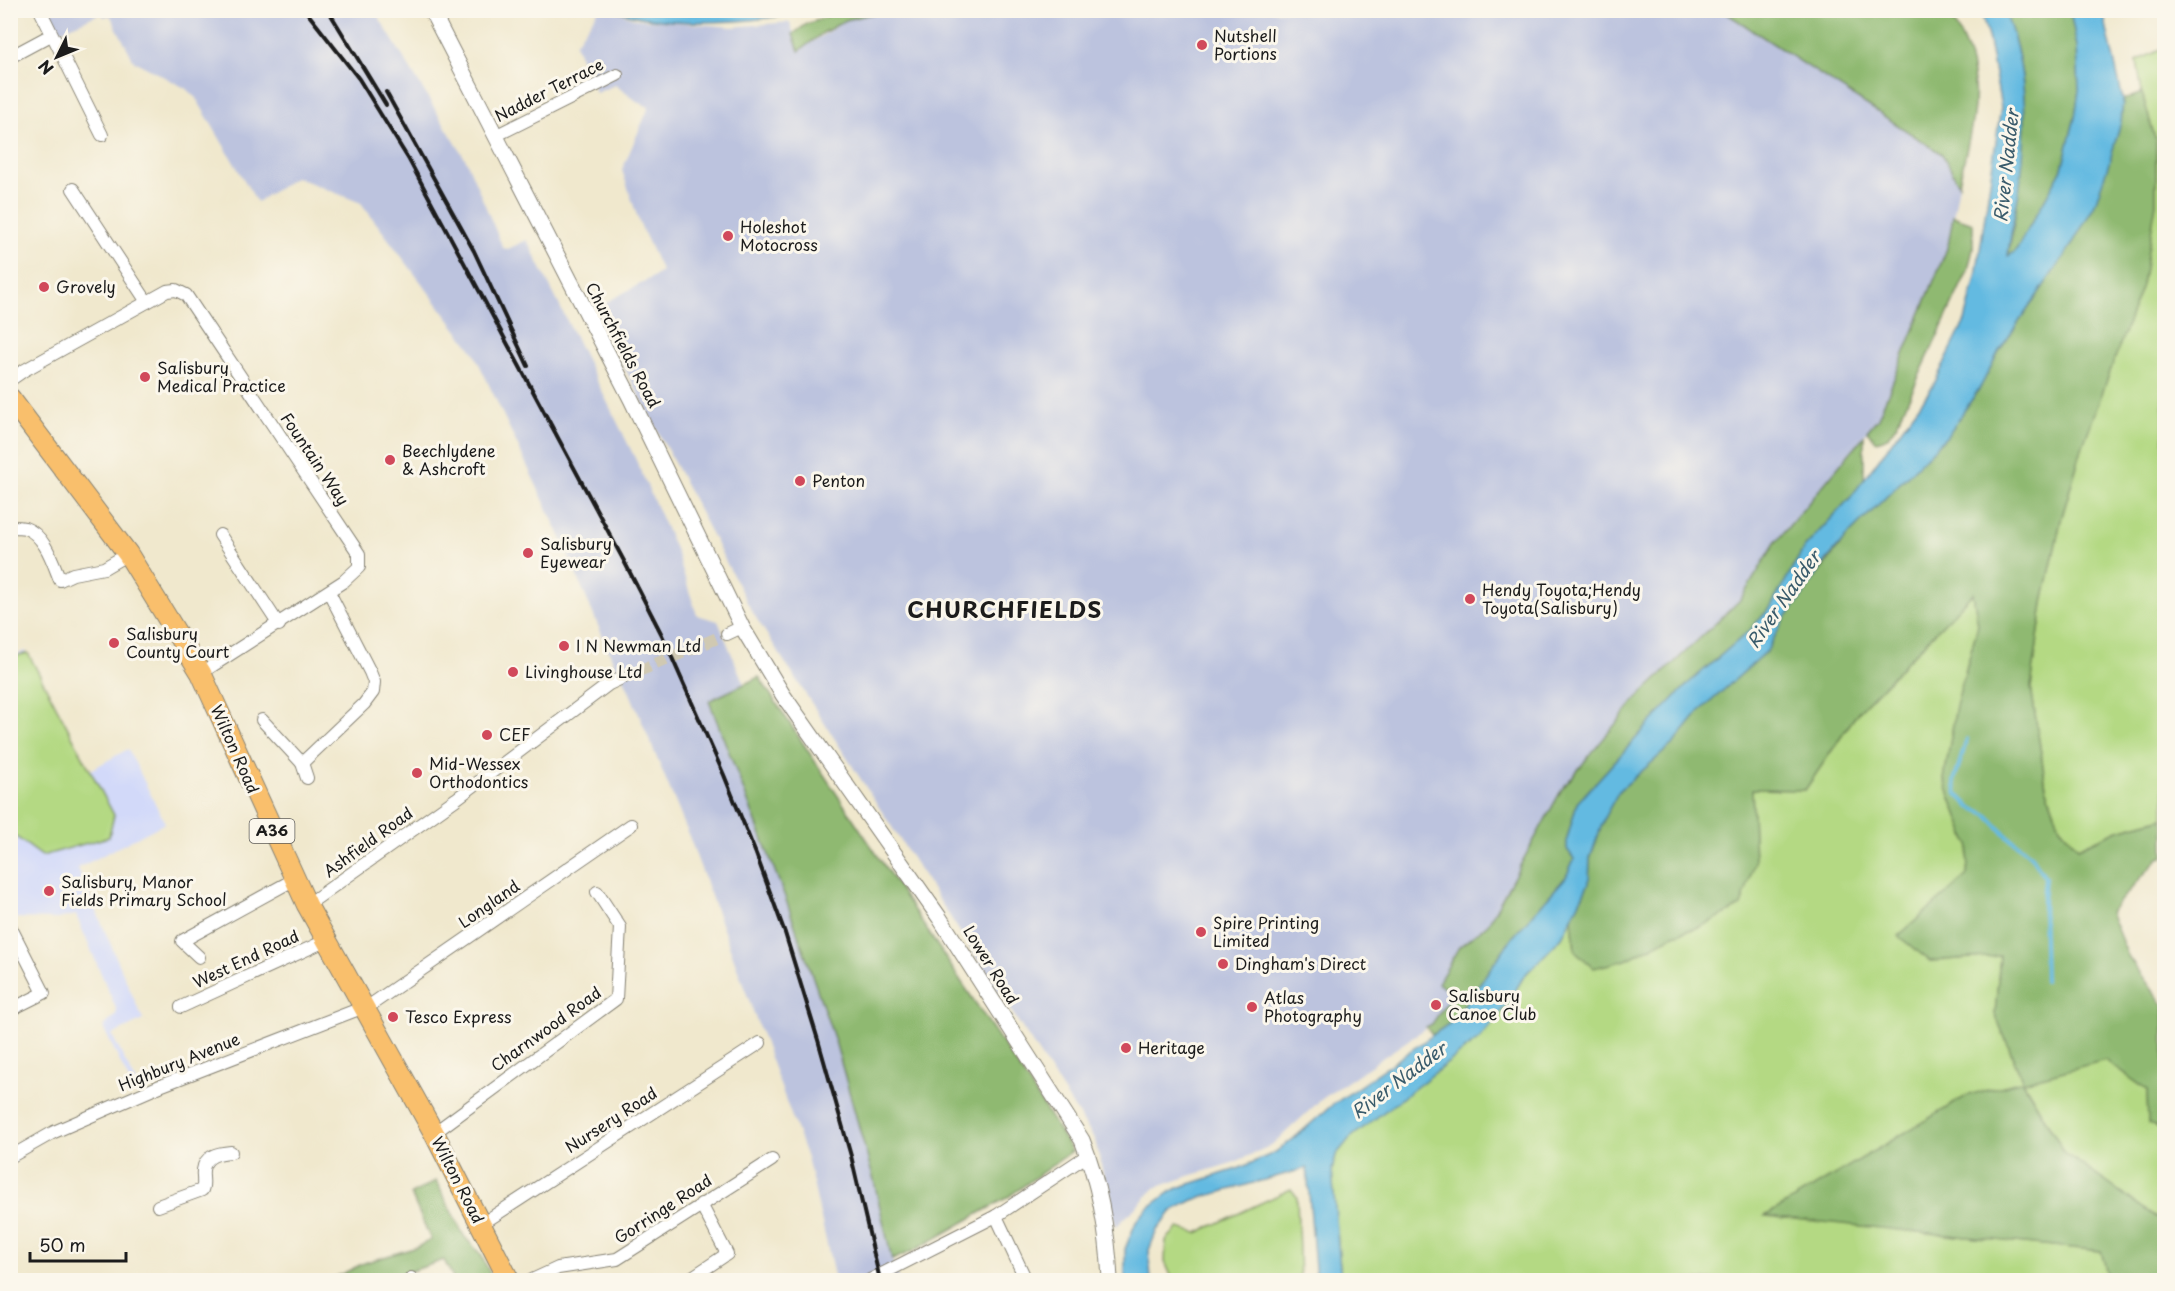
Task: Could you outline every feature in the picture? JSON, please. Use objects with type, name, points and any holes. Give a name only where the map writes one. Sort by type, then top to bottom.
[{"type":"highway","name":"Wilton Road","points":[[10,398],[128,554],[201,673],[325,941],[434,1133],[509,1281]]},
{"type":"street","points":[[40,10],[102,135]]},
{"type":"street","name":"Churchfields Road","points":[[431,10],[647,431],[742,627],[783,695]]},
{"type":"street","points":[[10,57],[51,35]]},
{"type":"street","name":"Nadder Terrace","points":[[495,136],[617,75]]},
{"type":"street","points":[[73,189],[147,302]]},
{"type":"street","name":"Fountain Way","points":[[10,380],[167,291],[176,290],[186,295],[359,554],[359,567],[344,581],[279,625],[201,673]]},
{"type":"street","points":[[10,527],[26,528],[38,538],[49,554],[60,579],[104,568],[128,554]]},
{"type":"street","points":[[220,535],[279,625]]},
{"type":"street","points":[[302,763],[374,692],[374,682],[370,672],[329,592]]},
{"type":"street","points":[[727,634],[742,627]]},
{"type":"street","name":"Ashfield Road","points":[[307,905],[456,799],[609,684],[622,678]]},
{"type":"street","name":"Lower Road","points":[[783,695],[939,917],[1082,1140],[1088,1155],[1108,1241],[1110,1281]]},
{"type":"street","points":[[262,720],[302,763],[307,778]]},
{"type":"street","name":"Longland","points":[[364,1008],[631,825]]},
{"type":"street","points":[[199,957],[182,941],[295,879]]},
{"type":"street","name":"Charnwood Road","points":[[434,1133],[616,999],[620,927],[597,892]]},
{"type":"street","points":[[10,926],[44,993],[10,1010]]},
{"type":"street","name":"West End Road","points":[[181,1007],[325,941]]},
{"type":"street","name":"Highbury Avenue","points":[[10,1157],[54,1132],[160,1086],[364,1008]]},
{"type":"street","name":"Nursery Road","points":[[480,1225],[760,1043]]},
{"type":"street","points":[[158,1206],[202,1190],[205,1183],[203,1171],[206,1161],[216,1153],[231,1152]]},
{"type":"street","points":[[870,1281],[996,1216],[1088,1155]]},
{"type":"street","name":"Gorringe Road","points":[[532,1281],[558,1268],[616,1259],[772,1160]]},
{"type":"street","points":[[688,1281],[728,1254],[701,1204]]},
{"type":"street","points":[[996,1216],[1026,1281]]},
{"type":"shaded area","points":[[599,10],[615,11],[636,19],[732,27],[790,22],[799,51],[846,20],[883,11],[1723,11],[1942,154],[1959,184],[1948,246],[1878,418],[1775,543],[1741,599],[1637,698],[1562,789],[1488,924],[1459,947],[1438,983],[1452,994],[1432,1024],[1322,1099],[1272,1145],[1235,1162],[1155,1188],[1116,1227],[1095,1140],[751,610],[594,309],[662,272],[639,222],[622,170],[649,107],[615,85],[596,93],[575,44]]},
{"type":"shaded area","points":[[45,11],[375,11],[466,160],[503,248],[508,249],[527,240],[635,458],[676,551],[697,615],[718,621],[744,684],[709,702],[785,897],[835,1041],[899,1280],[835,1280],[808,1161],[686,828],[625,681],[614,663],[557,529],[473,351],[361,203],[296,177],[257,202],[196,98],[185,88],[134,61],[110,15],[104,17],[101,13],[54,34]]},
{"type":"shaded area","name":"Salisbury, Manor Fields Primary School","points":[[25,651],[89,771],[128,749],[165,823],[78,868],[143,1020],[112,1035],[138,1087],[133,1089],[103,1027],[117,1011],[76,915],[57,919],[11,918],[11,656]]},
{"type":"green space","points":[[841,11],[884,11],[846,20],[823,33],[799,51],[793,34],[807,24]]},
{"type":"green space","points":[[1723,11],[1947,11],[1968,55],[1974,84],[1972,121],[1959,184],[1942,154]]},
{"type":"green space","points":[[2004,11],[2070,11],[2077,46],[2079,90],[2062,169],[2015,252],[2008,257],[2022,164],[2024,102],[2015,41]]},
{"type":"green space","points":[[2164,48],[2164,818],[2118,830],[2078,848],[2060,827],[2046,787],[2031,686],[2043,603],[2061,520],[2105,381],[2156,204],[2156,142],[2142,93],[2137,61]]},
{"type":"green space","points":[[2142,93],[2156,142],[2156,204],[2142,285],[2082,448],[2061,520],[2043,603],[2031,687],[2046,787],[2060,827],[2078,848],[2118,830],[2164,818],[2164,857],[2159,858],[2110,912],[2128,956],[2164,1006],[2164,1129],[2148,1124],[2147,1090],[2105,1060],[2023,1082],[2065,1153],[2164,1223],[2164,1280],[2109,1280],[2101,1251],[1765,1216],[1968,1095],[2023,1081],[1995,1014],[2000,956],[1930,961],[1898,936],[1967,876],[1969,845],[1944,780],[1956,706],[1978,625],[1973,593],[1858,712],[1805,790],[1752,789],[1755,862],[1741,906],[1702,926],[1674,935],[1626,960],[1594,968],[1575,951],[1572,917],[1589,883],[1590,858],[1605,816],[1619,791],[1674,743],[1699,712],[1767,651],[1784,619],[1847,536],[1947,436],[1981,386],[1999,351],[2071,246],[2095,204],[2121,122],[2123,100]]},
{"type":"green space","points":[[1953,216],[1973,223],[1973,249],[1968,270],[1897,424],[1887,438],[1876,441],[1867,431],[1878,418],[1948,246]]},
{"type":"green space","points":[[1864,436],[1864,480],[1804,548],[1770,608],[1749,631],[1690,682],[1577,803],[1567,839],[1567,849],[1574,859],[1566,877],[1512,938],[1453,1021],[1432,1035],[1426,1027],[1432,1024],[1452,995],[1438,983],[1459,947],[1488,924],[1562,789],[1637,698],[1741,599],[1775,543]]},
{"type":"green space","points":[[1973,593],[1978,625],[1956,706],[1944,780],[1969,845],[1967,876],[1930,961],[2000,956],[1995,1014],[2023,1081],[1766,1215],[2101,1251],[2109,1280],[1341,1280],[1332,1170],[1336,1155],[1350,1138],[1480,1038],[1508,1003],[1524,976],[1562,937],[1572,917],[1575,951],[1674,935],[1702,926],[1755,862],[1752,789],[1805,790],[1858,712]]},
{"type":"green space","points":[[28,653],[114,815],[109,837],[42,856],[16,837],[11,840],[11,657]]},
{"type":"green space","points":[[759,677],[1072,1151],[1008,1197],[915,1250],[892,1260],[874,1181],[835,1041],[785,897],[709,701]]},
{"type":"green space","points":[[2105,1060],[2147,1090],[2148,1124],[2164,1129],[2164,1223],[2065,1153],[2023,1081]]},
{"type":"green space","points":[[436,1181],[464,1236],[481,1255],[493,1280],[454,1280],[444,1260],[385,1280],[330,1280],[364,1263],[417,1247],[431,1240],[411,1194]]},
{"type":"green space","points":[[1291,1189],[1297,1197],[1300,1280],[1173,1280],[1165,1262],[1166,1240],[1178,1228],[1197,1233]]},
{"type":"water","points":[[618,11],[805,11],[737,21],[685,22],[661,20]]},
{"type":"water","name":"River Nadder","points":[[1981,11],[2004,11],[2018,54],[2022,77],[2024,146],[2008,256],[2015,252],[2062,169],[2079,90],[2077,46],[2070,11],[2103,11],[2123,100],[2121,122],[2095,204],[2071,246],[1999,351],[1981,386],[1947,436],[1847,536],[1825,562],[1800,600],[1784,619],[1767,651],[1699,712],[1674,743],[1619,791],[1605,816],[1590,858],[1589,883],[1562,937],[1524,976],[1508,1003],[1480,1038],[1350,1138],[1336,1155],[1332,1170],[1341,1280],[1316,1280],[1307,1168],[1193,1200],[1172,1211],[1157,1230],[1149,1250],[1151,1280],[1125,1280],[1125,1249],[1136,1222],[1147,1209],[1180,1187],[1240,1168],[1274,1153],[1331,1106],[1453,1021],[1512,938],[1566,877],[1574,859],[1567,849],[1567,839],[1577,803],[1690,682],[1749,631],[1770,608],[1804,548],[1850,498],[1932,388],[1965,321],[1976,277],[2001,107]]},
{"type":"waterway","points":[[1967,739],[1954,781],[1957,794],[1970,807],[1986,814],[2030,855],[2045,877],[2043,902],[2045,981]]},
{"type":"tunnel","points":[[622,678],[727,634]]},
{"type":"railway","points":[[305,10],[359,79],[409,160],[662,635],[724,775],[785,933],[851,1156],[880,1280]]},
{"type":"railway","points":[[328,10],[386,105]]},
{"type":"railway","points":[[386,92],[474,251],[528,366]]},
{"type":"place","name":"Nutshell Portions","points":[[1202,45]]},
{"type":"place","name":"Holeshot Motocross","points":[[728,236]]},
{"type":"place","name":"Grovely","points":[[44,287]]},
{"type":"place","name":"Salisbury Medical Practice","points":[[145,377]]},
{"type":"place","name":"Beechlydene & Ashcroft","points":[[390,460]]},
{"type":"place","name":"Penton","points":[[800,481]]},
{"type":"place","name":"Salisbury Eyewear","points":[[528,553]]},
{"type":"place","name":"Hendy Toyota;Hendy Toyota(Salisbury)","points":[[1470,599]]},
{"type":"place","name":"Salisbury County Court","points":[[114,643]]},
{"type":"place","name":"I N Newman Ltd","points":[[564,646]]},
{"type":"place","name":"Livinghouse Ltd","points":[[513,672]]},
{"type":"place","name":"CEF","points":[[487,735]]},
{"type":"place","name":"Mid-Wessex Orthodontics","points":[[417,773]]},
{"type":"place","name":"Salisbury, Manor Fields Primary School","points":[[49,891]]},
{"type":"place","name":"Spire Printing Limited","points":[[1201,932]]},
{"type":"place","name":"Dingham's Direct","points":[[1223,964]]},
{"type":"place","name":"Salisbury Canoe Club","points":[[1436,1005]]},
{"type":"place","name":"Atlas Photography","points":[[1252,1007]]},
{"type":"place","name":"Tesco Express","points":[[393,1017]]},
{"type":"place","name":"Heritage","points":[[1126,1048]]},
{"type":"district","name":"CHURCHFIELDS","points":[[1005,610]]}]
